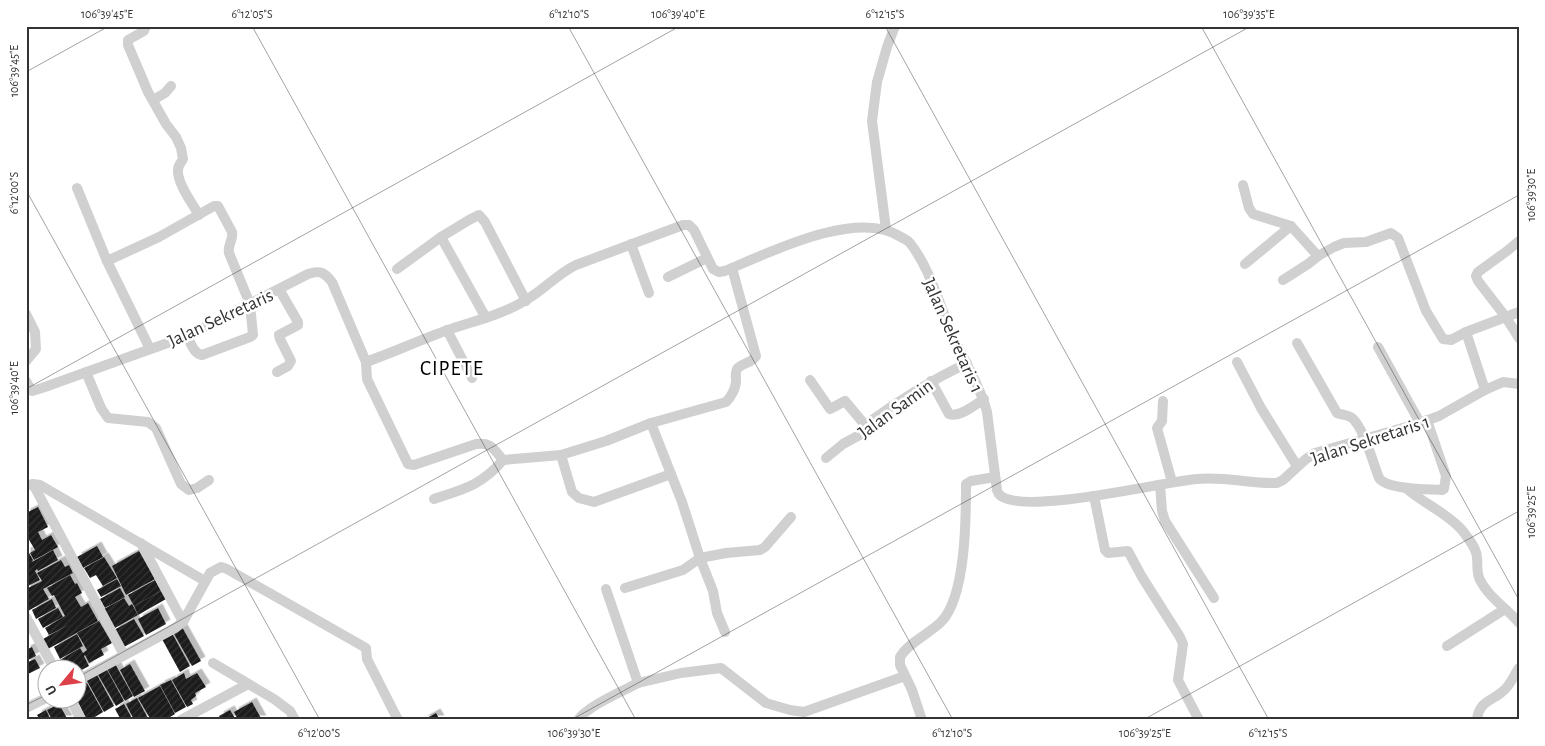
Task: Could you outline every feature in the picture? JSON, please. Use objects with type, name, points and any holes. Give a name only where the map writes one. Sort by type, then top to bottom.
[{"type":"street","points":[[146,26],[144,31],[128,40],[128,44],[153,100],[181,148],[183,159],[179,164],[178,173],[186,194],[199,215]]},
{"type":"street","points":[[886,229],[872,121],[877,82],[895,26]]},
{"type":"street","points":[[153,100],[166,93],[171,86]]},
{"type":"street","points":[[1243,186],[1249,208],[1253,214],[1291,226],[1318,256]]},
{"type":"street","points":[[77,188],[107,261],[150,349]]},
{"type":"street","points":[[107,261],[160,237],[218,206],[233,235],[228,250],[250,304],[252,337],[199,355],[194,350],[187,336]]},
{"type":"street","points":[[397,269],[441,238],[479,215],[485,222],[526,300]]},
{"type":"street","points":[[366,362],[447,330],[486,318],[526,300],[576,264],[683,225],[690,225],[694,230],[707,258],[716,271],[725,271],[732,268],[756,356],[750,363],[737,369],[737,384],[726,402],[651,424],[561,455],[503,460],[483,480],[434,499]]},
{"type":"street","points":[[1244,264],[1291,226]]},
{"type":"street","name":"Jalan Sekretaris 1","points":[[732,268],[792,242],[854,228],[886,229],[909,242],[940,301],[953,336],[984,400],[999,494],[1007,499],[1020,501],[1054,501],[1094,496],[1199,478],[1278,483],[1297,466],[1315,454],[1439,416],[1503,382],[1519,384]]},
{"type":"street","points":[[1283,280],[1318,256],[1344,243],[1366,242],[1387,233],[1393,233],[1398,238],[1426,311],[1443,339],[1451,340],[1466,332],[1519,312]]},
{"type":"street","points":[[441,238],[486,318]]},
{"type":"street","points":[[1519,241],[1478,272],[1476,276],[1519,338]]},
{"type":"street","points":[[632,244],[649,292]]},
{"type":"street","points":[[668,277],[707,258]]},
{"type":"street","name":"Jalan Sekretaris","points":[[26,381],[29,391],[42,388],[187,336],[308,274],[316,271],[323,272],[332,282],[366,362],[367,379],[408,464],[414,465],[476,444],[486,443],[503,460]]},
{"type":"street","points":[[276,372],[288,366],[291,361],[280,340],[280,335],[298,325],[279,289]]},
{"type":"street","points":[[26,314],[35,332],[36,349],[26,361]]},
{"type":"street","points":[[447,330],[472,378]]},
{"type":"street","points":[[1466,332],[1485,390]]},
{"type":"street","points":[[1296,343],[1337,413],[1350,416],[1354,420],[1364,439],[1380,480],[1384,483],[1406,488],[1442,490],[1444,489],[1446,476],[1424,421],[1378,347]]},
{"type":"street","points":[[1237,362],[1260,408],[1297,466]]},
{"type":"street","name":"Jalan Samin","points":[[826,458],[843,444],[865,432],[865,425],[894,404],[931,381],[967,363]]},
{"type":"street","points":[[86,372],[101,408],[108,418],[148,422],[156,428],[181,484],[189,490],[197,488],[209,480]]},
{"type":"street","points":[[810,380],[830,409],[845,401],[865,425]]},
{"type":"street","points":[[931,381],[949,414],[958,414],[984,400]]},
{"type":"street","points":[[1162,401],[1162,421],[1157,428],[1172,482]]},
{"type":"street","points":[[651,424],[682,502],[713,591],[717,613],[725,632]]},
{"type":"street","points":[[561,455],[572,492],[579,498],[594,502],[671,474]]},
{"type":"street","points":[[922,720],[912,690],[900,665],[901,654],[942,621],[952,606],[958,585],[965,544],[966,484],[971,481],[995,477]]},
{"type":"street","points":[[30,485],[40,486],[205,581]]},
{"type":"street","points":[[30,485],[124,655]]},
{"type":"street","points":[[1160,485],[1165,522],[1214,598]]},
{"type":"street","points":[[1406,488],[1442,512],[1462,530],[1476,552],[1477,572],[1480,580],[1494,600],[1519,623]]},
{"type":"street","points":[[1094,496],[1104,550],[1108,553],[1128,551],[1183,644],[1178,680],[1199,720]]},
{"type":"street","points":[[624,588],[684,570],[700,558],[726,553],[760,550],[790,516]]},
{"type":"street","points":[[140,542],[182,622]]},
{"type":"street","points":[[88,675],[175,628],[182,622],[210,573],[221,568],[228,569],[366,648],[367,659],[398,720]]},
{"type":"street","points":[[606,589],[638,683]]},
{"type":"street","points":[[1447,646],[1505,609]]},
{"type":"street","points":[[26,617],[49,658]]},
{"type":"street","points":[[213,663],[274,699],[290,711],[295,720]]},
{"type":"street","points":[[578,720],[579,717],[592,708],[638,683],[681,672],[721,668],[766,703],[804,712],[906,676]]},
{"type":"street","points":[[1477,720],[1479,709],[1483,704],[1502,692],[1519,668]]},
{"type":"street","points":[[181,720],[248,684]]},
{"type":"street","points":[[26,708],[38,702]]},
{"type":"street","points":[[75,708],[82,720]]},
{"type":"building","points":[[38,507],[48,527],[38,532],[42,540],[51,535],[58,547],[34,560],[30,553],[35,550],[28,538],[26,539],[26,513]]},
{"type":"building","points":[[97,546],[103,557],[83,568],[77,557]]},
{"type":"building","points":[[53,550],[58,560],[38,571],[37,569],[35,571],[40,580],[26,587],[26,552],[28,551],[33,560],[32,562]]},
{"type":"building","points":[[139,551],[155,579],[126,595],[112,566]]},
{"type":"building","points":[[104,557],[117,578],[103,586],[96,575],[90,578],[84,568]]},
{"type":"building","points":[[61,560],[65,567],[69,565],[73,573],[43,589],[49,599],[28,611],[26,608],[26,589],[42,581],[37,573]]},
{"type":"building","points":[[70,575],[82,593],[75,597],[81,607],[88,603],[98,621],[48,649],[43,639],[70,624],[49,635],[45,628],[65,616],[54,595],[52,596],[47,588]]},
{"type":"building","points":[[117,579],[121,586],[101,597],[97,590]]},
{"type":"building","points":[[155,580],[161,591],[134,606],[128,595]]},
{"type":"building","points":[[120,588],[125,597],[105,608],[100,599]]},
{"type":"building","points":[[161,591],[166,599],[138,615],[134,606]]},
{"type":"building","points":[[124,598],[129,606],[132,604],[138,615],[115,628],[104,609]]},
{"type":"building","points":[[52,599],[56,608],[36,619],[32,610]]},
{"type":"building","points":[[58,608],[63,617],[43,628],[38,619]]},
{"type":"building","points":[[158,608],[166,624],[146,635],[138,619]]},
{"type":"building","points":[[134,619],[144,636],[124,647],[114,630]]},
{"type":"building","points":[[99,621],[112,643],[101,649],[104,655],[89,663],[85,655],[85,658],[63,658],[80,648],[83,653],[87,650],[77,633]]},
{"type":"building","points":[[182,627],[201,661],[192,666],[173,632]]},
{"type":"building","points":[[172,633],[190,666],[180,672],[162,639]]},
{"type":"building","points":[[77,634],[83,646],[62,658],[60,658],[54,647]]},
{"type":"building","points":[[32,647],[36,656],[26,661],[26,650]]},
{"type":"building","points":[[35,659],[38,669],[26,675],[26,663]]},
{"type":"building","points":[[114,662],[133,696],[125,701],[106,667]]},
{"type":"building","points":[[130,664],[145,691],[134,697],[120,670]]},
{"type":"building","points":[[106,668],[124,701],[116,706],[97,673]]},
{"type":"building","points":[[96,673],[114,706],[104,712],[88,683],[88,678]]},
{"type":"building","points":[[184,673],[186,679],[197,673],[206,687],[195,693],[196,696],[191,700],[193,704],[187,707],[172,680]]},
{"type":"building","points":[[171,680],[186,707],[175,713],[160,685]]},
{"type":"building","points":[[88,685],[103,712],[87,720],[81,708],[88,708]]},
{"type":"building","points":[[160,686],[175,714],[165,720],[151,720],[138,698]]},
{"type":"building","points":[[137,698],[149,720],[134,720],[126,704]]},
{"type":"building","points":[[252,702],[262,720],[238,720],[234,712]]},
{"type":"building","points":[[124,704],[133,720],[121,720],[115,709]]},
{"type":"building","points":[[61,708],[68,720],[52,720],[47,710]]},
{"type":"building","points":[[46,710],[51,720],[40,720],[37,715]]},
{"type":"building","points":[[230,710],[236,720],[221,720],[219,716]]},
{"type":"building","points":[[436,713],[440,720],[423,720]]},
{"type":"district","name":"CIPETE","points":[[452,368]]}]
